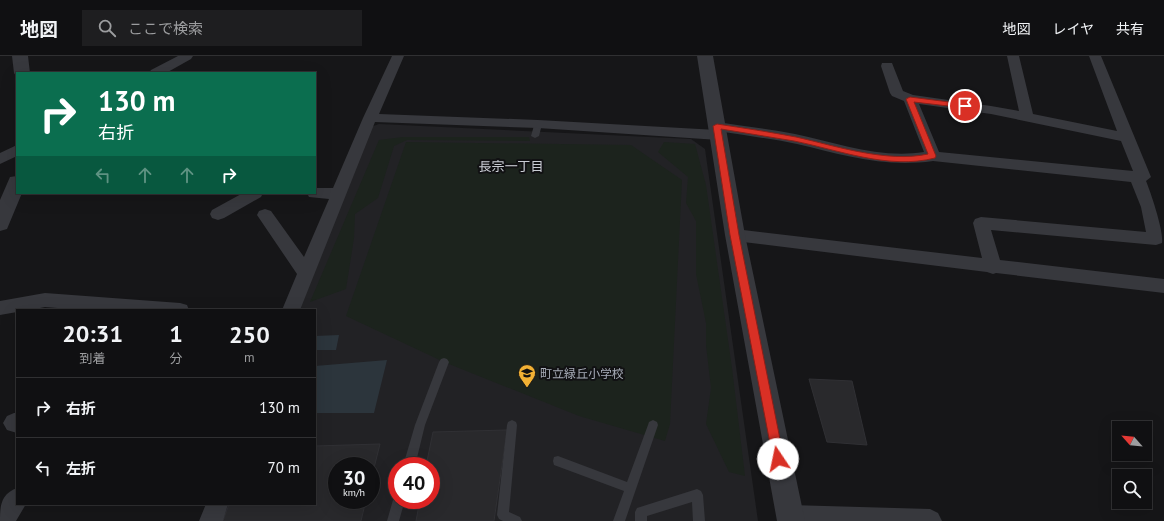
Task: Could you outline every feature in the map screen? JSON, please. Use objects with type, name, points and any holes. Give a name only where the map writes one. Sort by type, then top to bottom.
[{"type":"street","points":[[20,56],[22,72]]},
{"type":"street","points":[[158,72],[187,56]]},
{"type":"street","points":[[291,309],[370,118],[398,56]]},
{"type":"street","points":[[705,56],[735,235],[790,519],[930,521]]},
{"type":"street","points":[[1013,56],[1027,117]]},
{"type":"street","points":[[370,118],[536,130],[718,131],[794,139],[887,158],[920,159],[933,156],[1143,178],[1095,56]]},
{"type":"street","points":[[887,66],[897,93],[910,99],[1027,117],[1126,137]]},
{"type":"street","points":[[910,99],[933,156]]},
{"type":"street","points":[[0,159],[16,151]]},
{"type":"street","points":[[993,267],[981,223],[1156,239],[1149,207],[1137,177]]},
{"type":"street","points":[[0,224],[16,184]]},
{"type":"street","points":[[316,193],[339,194]]},
{"type":"street","points":[[218,214],[253,194]]},
{"type":"street","points":[[265,215],[306,273]]},
{"type":"street","points":[[735,235],[993,267],[1164,286]]},
{"type":"street","points":[[0,308],[45,300],[166,309]]},
{"type":"street","points":[[3,521],[16,501]]},
{"type":"street","points":[[211,521],[217,505]]},
{"type":"lane","points":[[411,457],[420,425],[444,362]]},
{"type":"lane","points":[[619,521],[653,424]]},
{"type":"lane","points":[[512,425],[503,515],[516,521]]},
{"type":"lane","points":[[558,461],[630,488]]},
{"type":"lane","points":[[641,521],[641,512],[697,495],[699,521]]},
{"type":"lane","points":[[393,521],[396,509]]},
{"type":"shaded area","name":"町立緑丘小学校","points":[[379,124],[691,139],[705,149],[758,521],[213,521],[219,505],[316,505],[316,309],[290,309],[368,128]]},
{"type":"shaded area","points":[[403,137],[529,137],[530,141],[407,140],[394,146],[378,198],[355,214],[354,238],[346,289],[310,302],[379,140]]},
{"type":"shaded area","points":[[406,142],[631,145],[682,180],[670,424],[665,441],[579,416],[444,362],[346,316]]},
{"type":"shaded area","points":[[664,142],[695,144],[706,185],[732,368],[745,476],[729,472],[706,424],[711,388],[706,345],[706,323],[696,274],[696,221],[686,203],[688,177],[658,152]]},
{"type":"shaded area","points":[[339,335],[336,350],[316,350],[316,336]]},
{"type":"shaded area","points":[[387,360],[374,413],[316,413],[316,366]]},
{"type":"building","points":[[809,379],[852,381],[867,445],[827,442]]},
{"type":"building","points":[[507,430],[494,521],[416,521],[418,509],[440,509],[440,457],[428,457],[433,432]]},
{"type":"building","points":[[380,444],[377,457],[328,457],[328,509],[364,509],[361,521],[223,521],[229,505],[316,505],[316,446]]},
{"type":"place","name":"町立緑丘小学校","points":[[527,388]]},
{"type":"district","name":"長宗一丁目","points":[[511,166]]},
{"type":"route","points":[[778,459],[735,235],[717,126],[794,139],[887,158],[920,159],[933,156],[910,99],[965,106]]}]
